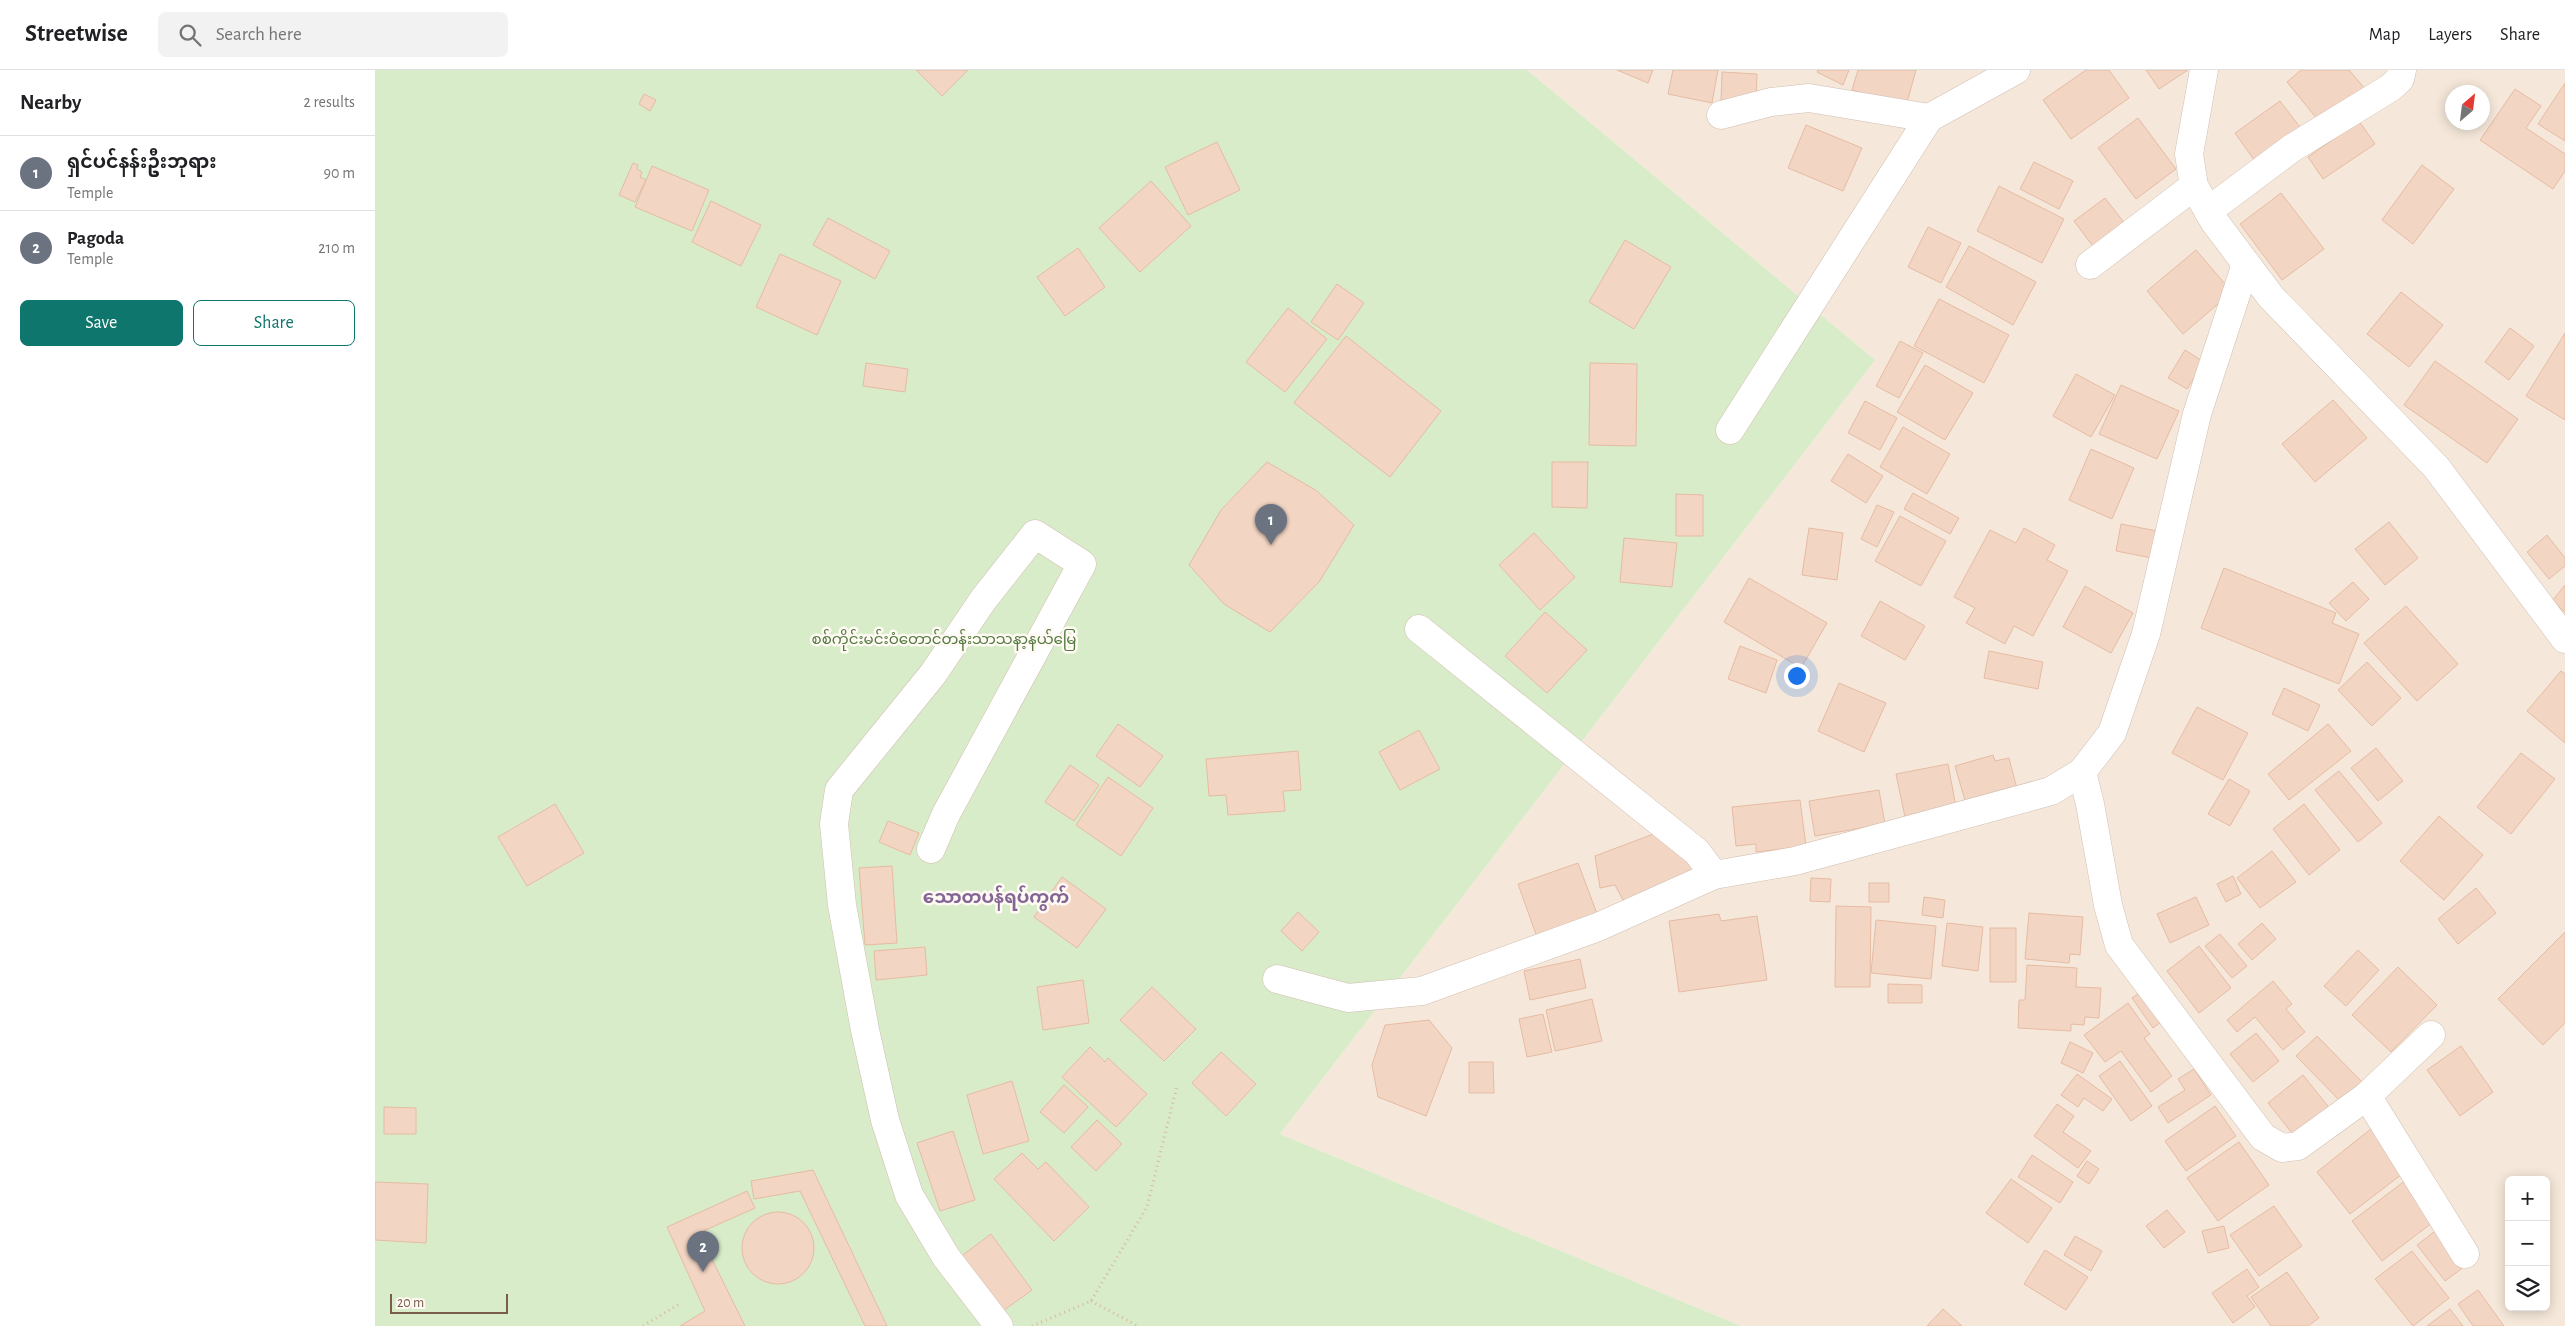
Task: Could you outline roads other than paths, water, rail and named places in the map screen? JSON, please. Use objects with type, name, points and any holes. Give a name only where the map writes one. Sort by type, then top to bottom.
[{"type":"street","points":[[1730,430],[1929,118],[2016,70]]},
{"type":"street","points":[[2204,70],[2189,154],[2194,186],[2208,211],[2271,297],[2436,467],[2565,639]]},
{"type":"street","points":[[2208,211],[2292,148],[2389,88],[2400,79],[2402,70]]},
{"type":"street","points":[[1721,115],[1771,102],[1809,98],[1929,118]]},
{"type":"street","points":[[2090,265],[2194,186]]},
{"type":"street","points":[[1277,979],[1348,998],[1422,991],[1598,927],[1714,875],[1795,861],[2051,791],[2081,772],[2112,733],[2146,634],[2197,414],[2246,264]]},
{"type":"street","points":[[931,848],[959,789],[1082,564],[1035,534],[983,600],[933,674],[839,790],[834,824],[842,906],[865,1030],[885,1120],[909,1195],[946,1257],[999,1326]]},
{"type":"street","points":[[1419,629],[1697,852],[1714,875]]},
{"type":"street","points":[[2081,772],[2090,804],[2108,905],[2119,946],[2263,1137],[2282,1148],[2298,1146],[2367,1096],[2431,1035]]},
{"type":"street","points":[[2367,1096],[2465,1254]]},
{"type":"place","name":"ရှင်ပင်နန်းဦးဘုရား","points":[[1271,545]]},
{"type":"place","name":"Pagoda","points":[[703,1272]]},
{"type":"district","name":"သောတပန်ရပ်ကွက်","points":[[996,897]]},
{"type":"park label","name":"စစ်ကိုင်းမင်းဝံတောင်တန်းသာသနာ့နယ်မြေ","points":[[944,639]]}]
